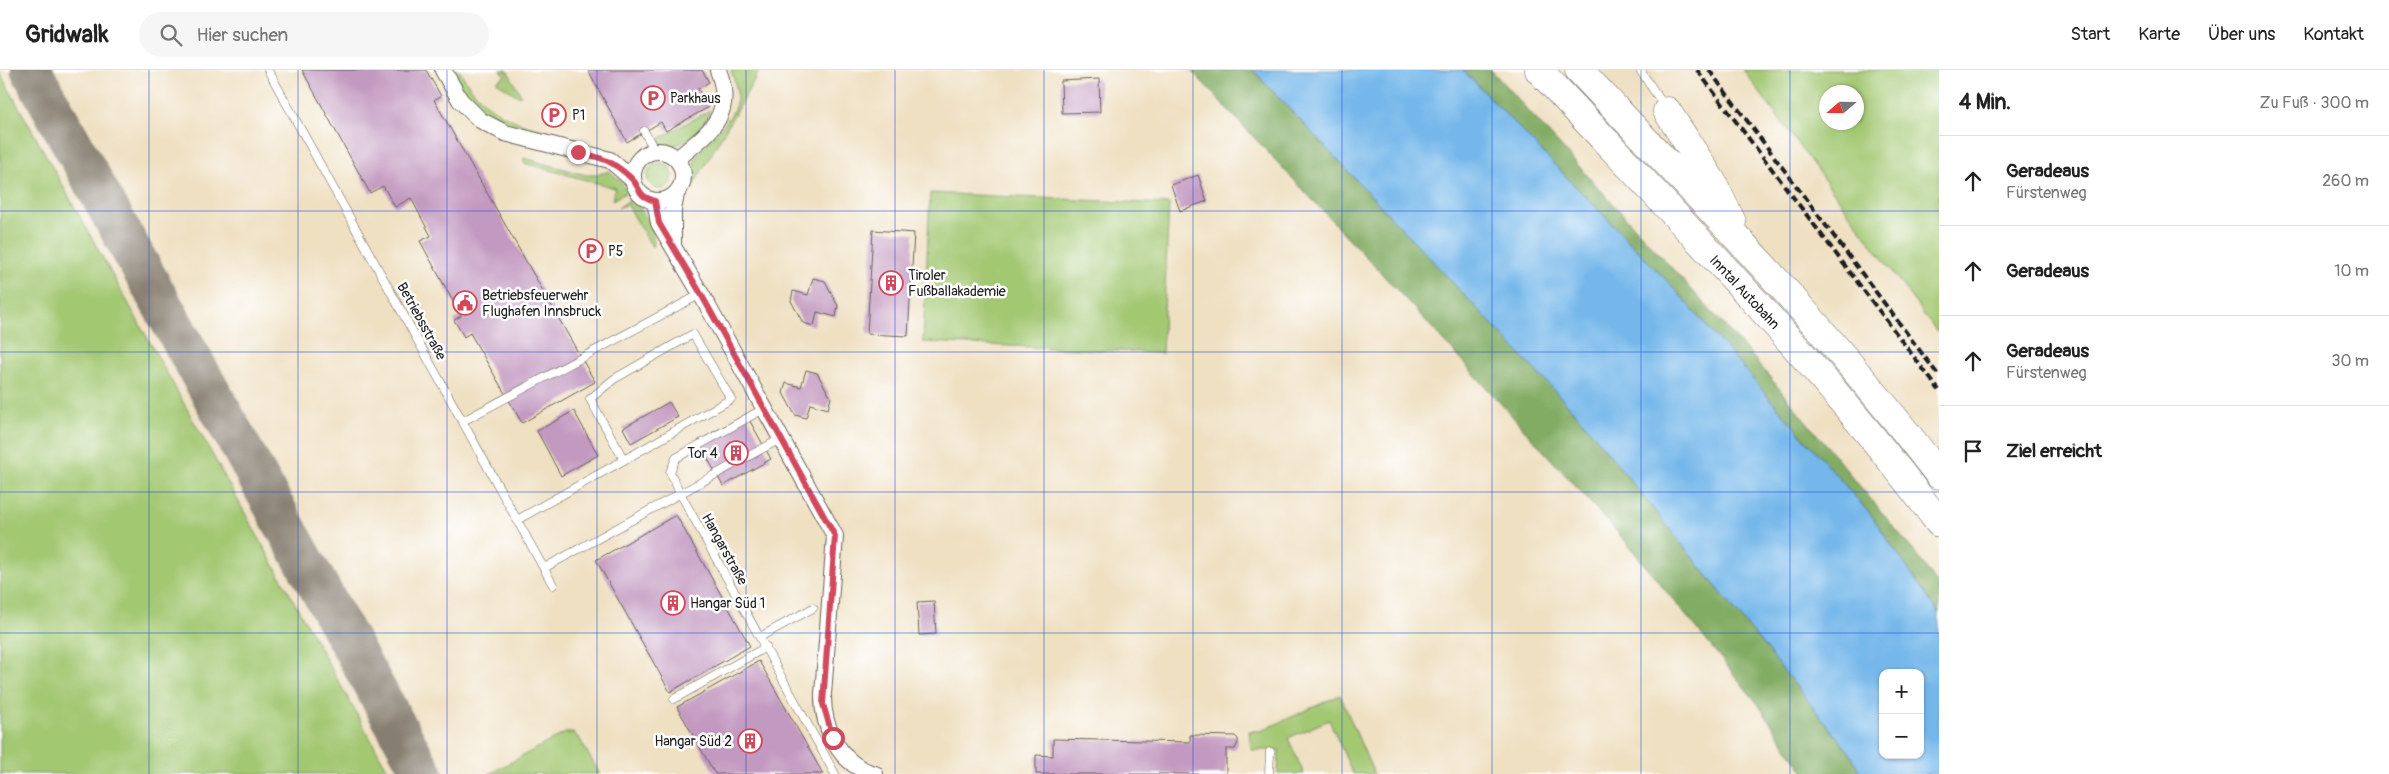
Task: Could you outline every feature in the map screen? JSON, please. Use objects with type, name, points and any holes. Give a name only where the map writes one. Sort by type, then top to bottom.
[{"type":"highway","name":"Inntal Autobahn","points":[[1539,70],[1784,334],[1902,474],[1939,523]]},
{"type":"highway","name":"Inntal Autobahn","points":[[1579,70],[1743,246],[1864,381],[1939,475]]},
{"type":"highway","points":[[1667,111],[1712,181],[1743,246]]},
{"type":"street","points":[[443,70],[460,100],[480,120],[505,133],[610,160],[633,180],[642,195],[655,201],[663,201],[676,194]]},
{"type":"street","points":[[676,158],[709,132],[720,116],[724,98],[718,70]]},
{"type":"street","points":[[633,180],[636,165],[640,159],[655,151],[670,154],[681,165],[684,181],[676,194],[673,210],[673,244]]},
{"type":"street","points":[[655,201],[659,223],[673,244],[835,536],[823,694],[826,721],[833,738],[848,759],[866,772],[875,774]]},
{"type":"lane","name":"Betriebsstraße","points":[[268,70],[553,585]]},
{"type":"lane","points":[[1640,70],[1667,111]]},
{"type":"lane","points":[[644,131],[655,151]]},
{"type":"lane","points":[[463,421],[701,294]]},
{"type":"lane","points":[[518,520],[624,460],[731,399],[693,334],[614,379],[590,399],[624,460]]},
{"type":"lane","name":"Hangarstraße","points":[[765,408],[676,458],[670,472],[835,774]]},
{"type":"lane","points":[[544,568],[782,438]]},
{"type":"lane","points":[[760,637],[813,608]]},
{"type":"lane","points":[[674,699],[766,647]]},
{"type":"lane","points":[[1269,774],[1270,752]]},
{"type":"green space","points":[[452,70],[459,70],[470,87],[495,111],[525,124],[578,139],[576,146],[520,130],[493,118],[471,100]]},
{"type":"green space","points":[[501,70],[507,70],[521,95],[518,96],[498,83],[497,81],[505,76]]},
{"type":"green space","points":[[731,70],[760,70],[694,184],[692,171],[695,160],[701,150],[726,122],[737,100]]},
{"type":"green space","points":[[1191,70],[1253,70],[1581,419],[1850,753],[1861,774],[1805,774],[1758,704],[1626,542],[1426,321]]},
{"type":"green space","points":[[1463,70],[1491,70],[1753,357],[1916,554],[1939,586],[1939,614],[1871,515],[1670,284]]},
{"type":"green space","points":[[1743,70],[1939,70],[1939,329],[1936,331]]},
{"type":"green space","points":[[0,73],[390,774],[0,774]]},
{"type":"green space","points":[[710,110],[703,124],[683,142],[667,146],[660,143],[660,138]]},
{"type":"green space","points":[[524,158],[586,175],[597,175],[609,171],[621,182],[627,192],[612,200],[615,188],[524,163]]},
{"type":"green space","points":[[660,163],[669,167],[673,176],[669,185],[660,189],[651,185],[647,176],[651,167]]},
{"type":"green space","points":[[930,193],[1169,204],[1162,353],[923,342]]},
{"type":"green space","points":[[630,200],[648,220],[654,238],[654,245],[652,247],[627,204],[618,208]]},
{"type":"green space","points":[[1340,695],[1374,774],[1353,774],[1329,720],[1288,738],[1304,774],[1278,774],[1279,750],[1251,750],[1249,731],[1261,731]]},
{"type":"green space","points":[[565,733],[573,733],[579,738],[600,774],[489,774]]},
{"type":"water","points":[[1253,70],[1463,70],[1670,284],[1871,515],[1939,614],[1939,774],[1861,774],[1850,753],[1581,419]]},
{"type":"building","points":[[302,70],[426,70],[441,96],[434,100],[595,382],[522,423],[470,333],[464,337],[454,320],[461,316],[420,241],[431,236],[411,198],[395,207],[383,186],[370,193]]},
{"type":"building","name":"Parkhaus","points":[[588,70],[702,70],[709,82],[698,89],[709,107],[666,131],[661,122],[627,142]]},
{"type":"building","points":[[1099,79],[1100,112],[1062,113],[1061,81]]},
{"type":"building","points":[[1198,175],[1207,201],[1180,211],[1171,185]]},
{"type":"building","name":"Tiroler Fußballakademie","points":[[873,230],[914,233],[908,336],[867,334]]},
{"type":"building","points":[[813,278],[825,281],[838,306],[836,317],[817,312],[814,326],[803,323],[791,301],[793,291],[808,295]]},
{"type":"building","points":[[806,370],[817,373],[831,398],[828,409],[810,404],[806,418],[795,415],[783,393],[786,383],[801,387]]},
{"type":"building","points":[[669,402],[678,417],[631,443],[623,428]]},
{"type":"building","points":[[574,411],[598,455],[561,476],[537,431]]},
{"type":"building","name":"Tor 4","points":[[746,414],[771,459],[723,486],[698,441]]},
{"type":"building","name":"Hangar Süd 1","points":[[676,515],[750,646],[670,692],[596,560]]},
{"type":"building","points":[[934,601],[936,634],[919,635],[917,602]]},
{"type":"building","name":"Hangar Süd 2","points":[[759,661],[823,774],[715,774],[677,707]]},
{"type":"building","points":[[1190,735],[1235,736],[1238,739],[1235,749],[1226,749],[1226,774],[1036,774],[1036,755],[1053,756],[1053,739],[1190,742]]},
{"type":"taxiway","points":[[31,70],[423,774]]},
{"type":"railway","points":[[1697,70],[1939,390]]},
{"type":"railway","points":[[1709,70],[1939,376]]},
{"type":"place","name":"Parkhaus","points":[[653,98]]},
{"type":"place","name":"P1","points":[[554,115]]},
{"type":"place","name":"P5","points":[[591,251]]},
{"type":"place","name":"Tiroler Fußballakademie","points":[[891,283]]},
{"type":"place","name":"Betriebsfeuerwehr Flughafen Innsbruck","points":[[465,303]]},
{"type":"place","name":"Tor 4","points":[[736,453]]},
{"type":"place","name":"Hangar Süd 1","points":[[673,603]]},
{"type":"place","name":"Hangar Süd 2","points":[[750,741]]},
{"type":"route","points":[[578,152],[610,160],[633,180],[642,195],[655,201],[659,223],[673,244],[835,536],[823,694],[824,714],[833,738]]}]
